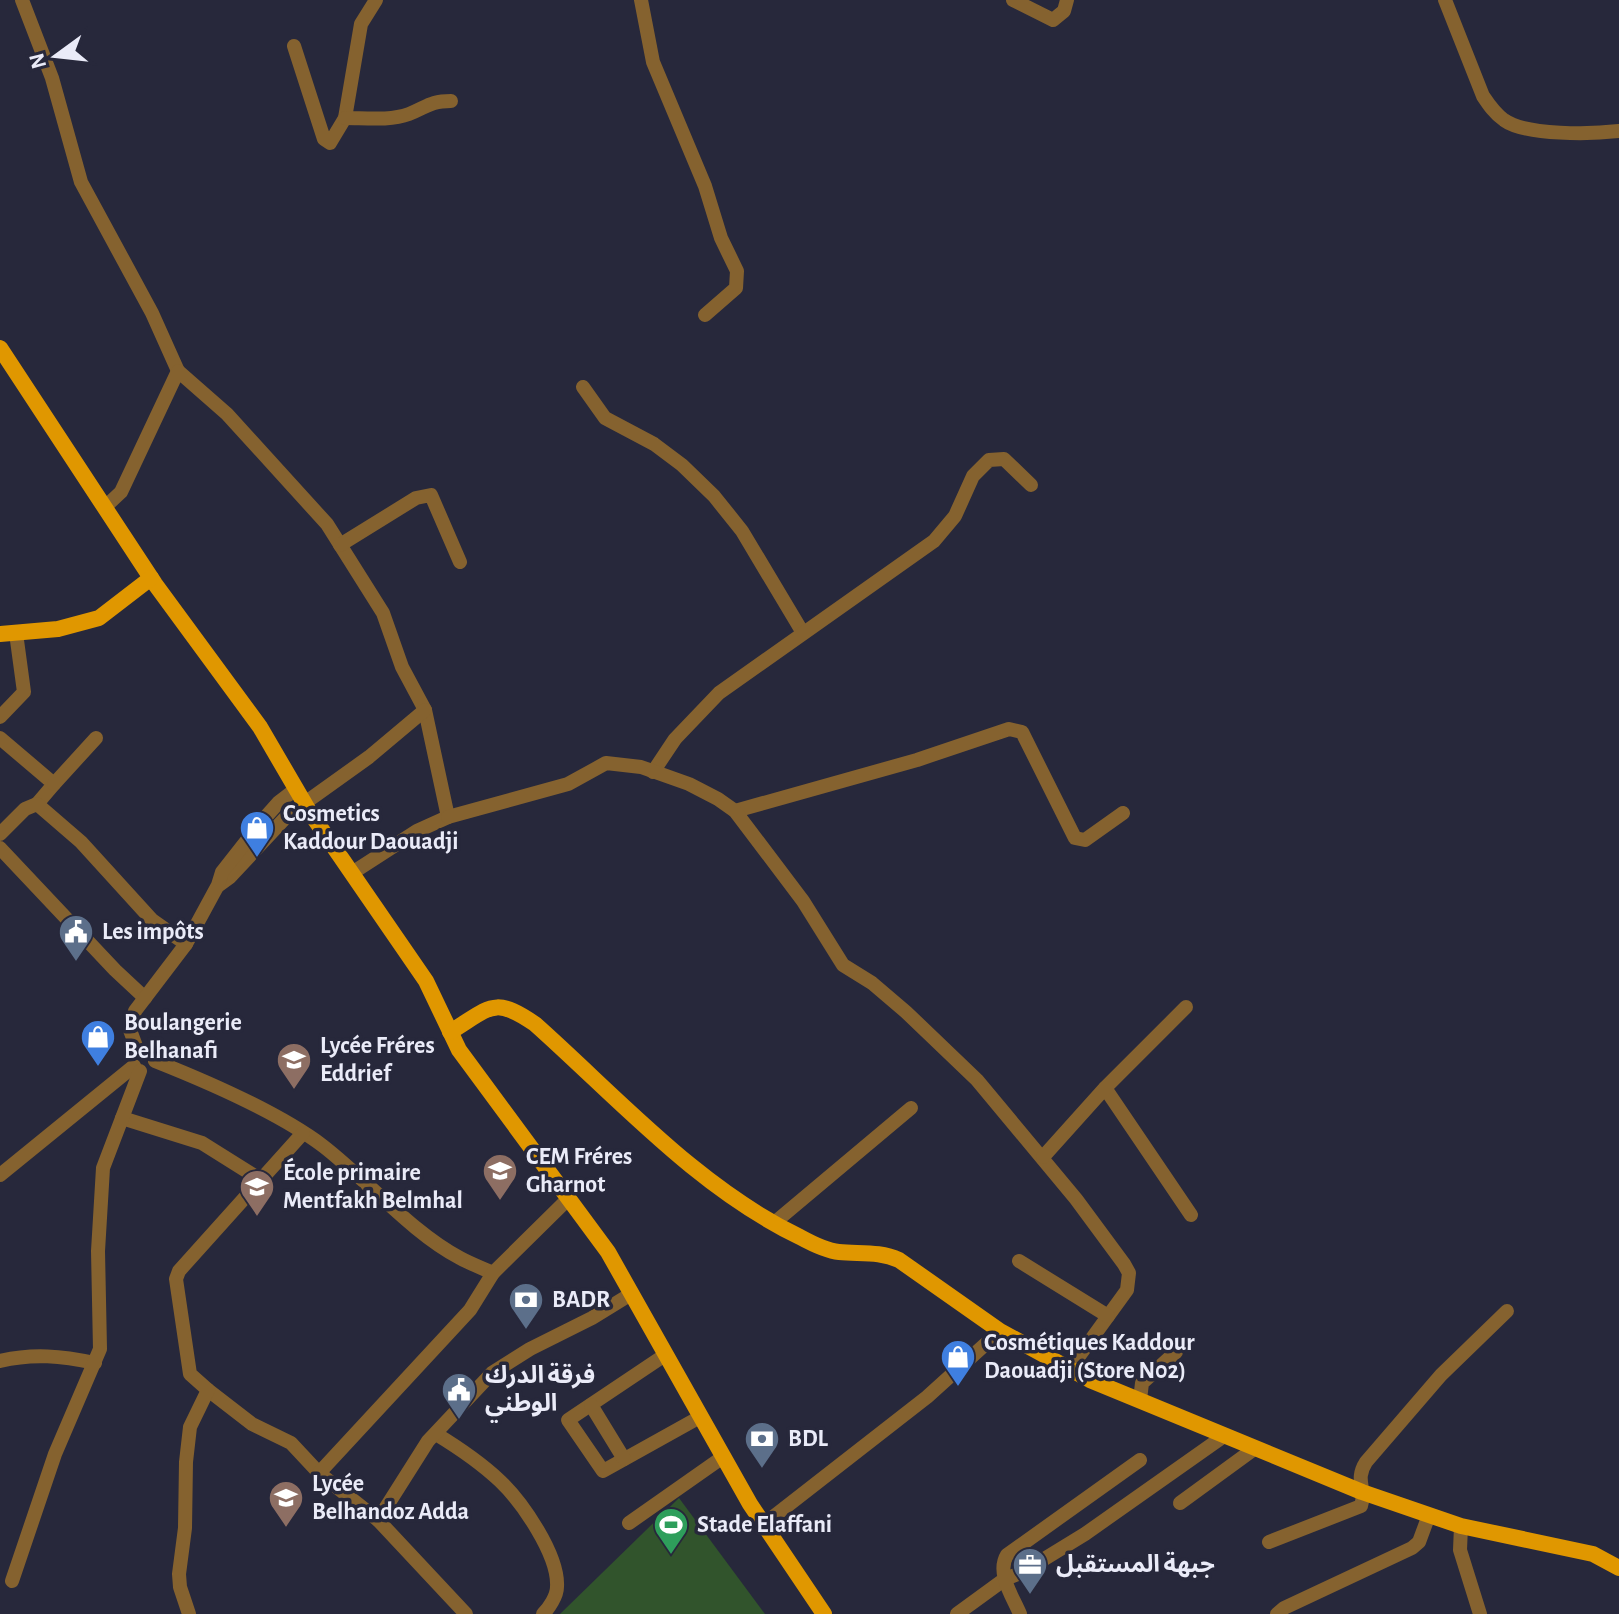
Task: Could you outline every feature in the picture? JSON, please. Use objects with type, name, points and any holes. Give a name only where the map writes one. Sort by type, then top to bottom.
[{"type":"main road","points":[[0,348],[151,578],[260,727],[300,796],[426,981],[459,1050],[608,1252],[723,1457],[824,1614]]},
{"type":"main road","points":[[8,633],[58,629],[99,618],[151,578]]},
{"type":"main road","points":[[450,1032],[488,1009],[499,1006],[512,1008],[535,1024],[709,1179],[774,1223],[835,1252],[887,1254],[1000,1331],[1069,1370],[1362,1492],[1461,1526],[1593,1554],[1619,1568]]},
{"type":"street","points":[[22,0],[52,78],[81,182],[152,313],[178,371],[227,414],[327,524],[383,613],[396,653],[425,710],[448,817]]},
{"type":"street","points":[[294,46],[325,143],[330,143],[345,118],[361,24],[376,0]]},
{"type":"street","points":[[641,0],[653,62],[705,186],[721,238],[737,271],[736,288],[705,315]]},
{"type":"street","points":[[1013,0],[1053,20],[1064,11],[1067,0]]},
{"type":"street","points":[[1445,0],[1483,96],[1505,121],[1534,130],[1619,131]]},
{"type":"street","points":[[345,118],[397,117],[435,101],[451,101]]},
{"type":"street","points":[[105,507],[121,492],[178,371]]},
{"type":"street","points":[[583,387],[605,418],[654,444],[682,465],[714,496],[742,531],[803,633]]},
{"type":"street","points":[[653,772],[675,739],[719,693],[934,541],[955,516],[973,476],[989,460],[1004,459],[1031,485]]},
{"type":"street","points":[[340,545],[416,498],[431,495],[460,562]]},
{"type":"street","points":[[0,717],[24,692],[8,633]]},
{"type":"street","points":[[137,1049],[130,1030],[135,1011],[186,944],[218,885],[230,877],[288,815],[300,796],[369,757],[425,710]]},
{"type":"street","points":[[735,811],[1017,729],[1022,732],[1075,838],[1085,840],[1123,813]]},
{"type":"street","points":[[0,738],[54,784]]},
{"type":"street","points":[[0,834],[25,809],[37,804],[96,738]]},
{"type":"street","points":[[352,873],[417,831],[448,817],[568,784],[606,763],[641,767],[689,784],[718,799],[735,811],[803,901],[843,965],[872,983],[948,1050],[1002,1108],[1043,1157],[1129,1273],[1127,1290],[1069,1370]]},
{"type":"street","points":[[37,804],[81,842],[152,920],[186,944]]},
{"type":"street","points":[[0,848],[145,998]]},
{"type":"street","points":[[1043,1157],[1105,1088],[1186,1007]]},
{"type":"street","points":[[148,1048],[154,1054],[155,1061],[148,1070],[137,1068],[131,1059],[137,1049],[148,1048]]},
{"type":"street","points":[[155,1061],[251,1104],[303,1133],[323,1146],[411,1223],[458,1257],[493,1273]]},
{"type":"street","points":[[12,1581],[55,1454],[100,1349],[98,1251],[103,1168],[137,1068]]},
{"type":"street","points":[[3,1167],[137,1068]]},
{"type":"street","points":[[1105,1088],[1191,1215]]},
{"type":"street","points":[[774,1223],[911,1108]]},
{"type":"street","points":[[122,1118],[202,1143],[261,1180]]},
{"type":"street","points":[[303,1133],[179,1271],[176,1279],[190,1374],[252,1424],[291,1443],[319,1473],[378,1520],[466,1614]]},
{"type":"street","points":[[319,1473],[470,1310],[493,1273],[568,1199]]},
{"type":"street","points":[[1019,1261],[1108,1316]]},
{"type":"street","points":[[378,1520],[436,1434],[492,1373],[631,1294]]},
{"type":"street","points":[[1269,1542],[1355,1510],[1363,1502],[1359,1474],[1366,1462],[1441,1375],[1507,1311]]},
{"type":"street","points":[[764,1524],[927,1397],[1000,1331]]},
{"type":"street","points":[[1140,1400],[1142,1383],[1176,1352]]},
{"type":"street","points":[[665,1355],[568,1420],[603,1471],[700,1417]]},
{"type":"street","points":[[0,1361],[49,1356],[95,1363]]},
{"type":"street","points":[[189,1614],[179,1574],[185,1528],[186,1462],[190,1427],[208,1390]]},
{"type":"street","points":[[591,1405],[624,1459]]},
{"type":"street","points":[[436,1434],[472,1456],[503,1483],[534,1523],[554,1566],[557,1589],[543,1614]]},
{"type":"street","points":[[957,1614],[1005,1579],[1023,1572],[1085,1534],[1224,1436]]},
{"type":"street","points":[[1180,1503],[1254,1449]]},
{"type":"street","points":[[629,1523],[723,1457]]},
{"type":"street","points":[[1020,1614],[1005,1579],[1003,1567],[1007,1555],[1140,1460]]},
{"type":"street","points":[[1277,1614],[1412,1548],[1419,1542],[1429,1515]]},
{"type":"street","points":[[1461,1526],[1460,1550],[1480,1614]]},
{"type":"green space","name":"Stade Elaffani","points":[[679,1498],[765,1614],[560,1614]]},
{"type":"place","name":"Cosmetics Kaddour Daouadji","points":[[257,859]]},
{"type":"place","name":"Les impôts","points":[[76,963]]},
{"type":"place","name":"Boulangerie Belhanafi","points":[[98,1068]]},
{"type":"place","name":"Lycée Fréres Eddrief","points":[[294,1091]]},
{"type":"place","name":"CEM Fréres Gharnot","points":[[500,1202]]},
{"type":"place","name":"École primaire Mentfakh Belmhal","points":[[257,1218]]},
{"type":"place","name":"BADR","points":[[526,1331]]},
{"type":"place","name":"Cosmétiques Kaddour Daouadji (Store N02)","points":[[958,1388]]},
{"type":"place","name":"فرقة الدرك الوطني","points":[[459,1421]]},
{"type":"place","name":"BDL","points":[[762,1470]]},
{"type":"place","name":"Lycée Belhandoz Adda","points":[[286,1529]]},
{"type":"place","name":"Stade Elaffani","points":[[671,1556]]},
{"type":"place","name":"جبهة المستقبل","points":[[1030,1596]]}]
